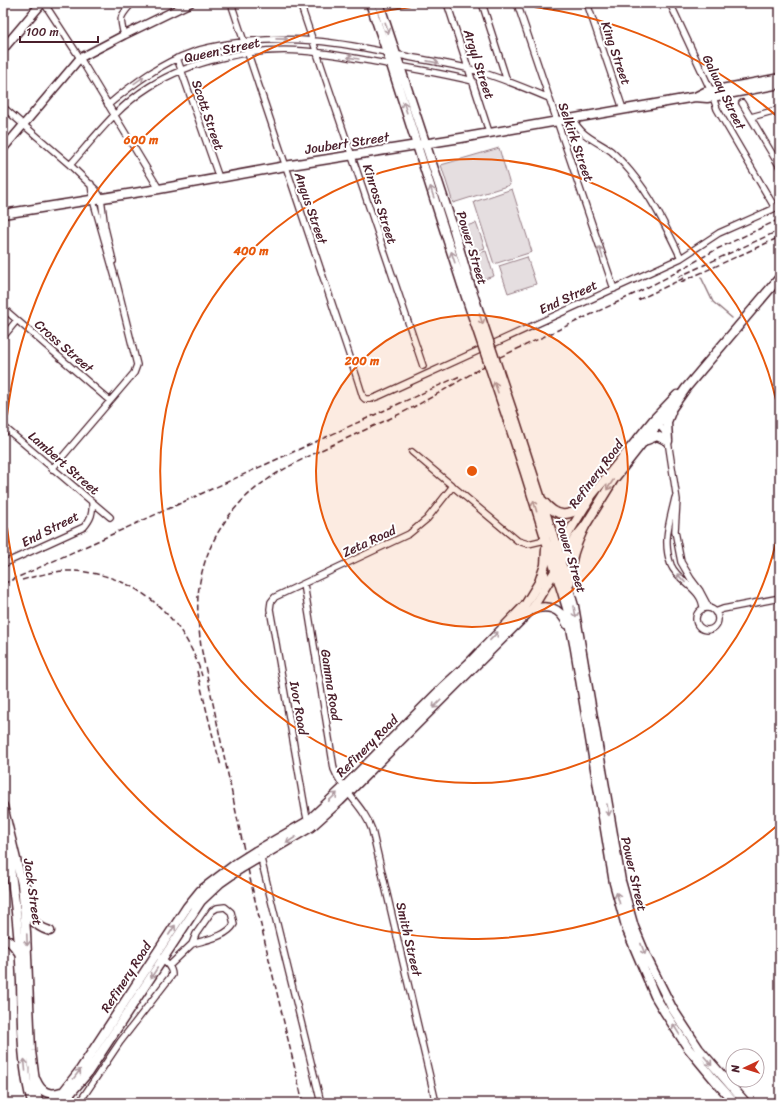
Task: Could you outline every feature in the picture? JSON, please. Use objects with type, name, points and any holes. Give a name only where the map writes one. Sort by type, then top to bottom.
[{"type":"main road","points":[[3,49],[43,3]]},
{"type":"main road","name":"Power Street","points":[[370,3],[391,53]]},
{"type":"main road","name":"Power Street","points":[[379,3],[391,53],[465,283],[512,423],[554,539],[557,552],[555,570],[576,649],[602,792]]},
{"type":"main road","name":"Joubert Street","points":[[712,94],[780,78]]},
{"type":"main road","name":"Joubert Street","points":[[3,214],[159,189],[352,154],[421,144],[712,94],[780,84]]},
{"type":"main road","name":"Refinery Road","points":[[64,1099],[80,1070],[154,955],[187,907],[220,883],[239,866],[309,824],[346,790],[419,717],[525,605],[540,579],[556,561],[571,537],[586,505],[596,489],[656,421],[672,408],[686,388],[780,277]]},
{"type":"main road","name":"Refinery Road","points":[[557,552],[571,537],[585,526],[614,479],[643,442],[668,404],[686,388]]},
{"type":"main road","points":[[643,442],[657,436],[668,441],[667,422],[672,408]]},
{"type":"main road","name":"Power Street","points":[[512,423],[525,473],[546,542],[570,590],[574,606],[584,663],[614,883],[655,996],[688,1048],[735,1103]]},
{"type":"main road","points":[[540,497],[548,506],[560,514],[570,514],[586,505]]},
{"type":"main road","points":[[570,590],[569,569],[572,555],[585,526]]},
{"type":"main road","points":[[540,579],[545,560],[546,542]]},
{"type":"main road","name":"Refinery Road","points":[[444,691],[532,609],[555,570]]},
{"type":"main road","points":[[532,609],[541,606],[559,612],[565,620],[576,649]]},
{"type":"main road","name":"Jack Street","points":[[3,806],[22,884],[33,1072],[38,1103]]},
{"type":"main road","name":"Jack Street","points":[[3,834],[14,885],[19,932],[24,1053],[29,1094],[32,1103]]},
{"type":"main road","points":[[18,866],[27,889],[32,919],[39,927],[50,931]]},
{"type":"main road","name":"Refinery Road","points":[[51,1103],[64,1099],[88,1074],[166,963],[186,923],[201,901],[203,894]]},
{"type":"main road","name":"Power Street","points":[[631,928],[672,1008],[698,1049],[746,1103]]},
{"type":"main road","points":[[3,938],[9,940],[14,945],[20,956]]},
{"type":"main road","points":[[33,1072],[37,1083],[44,1092],[64,1099]]},
{"type":"main road","points":[[28,1103],[29,1094]]},
{"type":"street","points":[[43,3],[80,58],[159,189]]},
{"type":"street","points":[[124,35],[120,20],[122,14],[132,3]]},
{"type":"street","points":[[3,149],[80,58],[190,3]]},
{"type":"street","name":"Angus Street","points":[[231,3],[363,397]]},
{"type":"street","name":"Kinross Street","points":[[300,3],[423,366]]},
{"type":"street","name":"Argyl Street","points":[[447,3],[489,132]]},
{"type":"street","points":[[482,3],[507,81]]},
{"type":"street","name":"Selkirk Street","points":[[517,3],[614,288]]},
{"type":"street","name":"King Street","points":[[587,3],[623,109]]},
{"type":"street","name":"Galway Street","points":[[670,3],[712,94],[717,109],[777,207]]},
{"type":"street","name":"Queen Street","points":[[108,104],[148,74],[177,58],[194,52],[244,42],[273,39],[313,40],[340,43],[468,68],[507,81],[549,98]]},
{"type":"street","name":"Queen Street","points":[[70,165],[114,114],[150,86],[181,70],[218,59],[248,54],[283,51],[318,53],[448,75],[473,81]]},
{"type":"street","name":"Scott Street","points":[[177,58],[218,178]]},
{"type":"street","points":[[742,103],[780,167]]},
{"type":"street","points":[[3,107],[91,184],[97,199],[137,364],[134,373],[52,469]]},
{"type":"street","points":[[751,117],[780,109]]},
{"type":"street","points":[[572,118],[578,128],[585,135],[610,151],[630,171],[654,205],[681,258]]},
{"type":"street","name":"End Street","points":[[363,397],[368,400],[379,396],[681,258],[719,233],[777,207]]},
{"type":"street","name":"Cross Street","points":[[3,308],[110,401]]},
{"type":"street","points":[[3,337],[17,320]]},
{"type":"street","points":[[656,421],[665,433],[668,441],[677,500],[675,531],[676,540],[683,568],[709,608],[715,612],[718,618],[716,625],[710,630],[704,630],[699,626],[696,620],[697,613],[703,609],[709,608]]},
{"type":"street","name":"Lambert Street","points":[[3,426],[110,517]]},
{"type":"street","points":[[412,452],[518,541],[528,544],[546,542]]},
{"type":"street","name":"Zeta Road","points":[[279,595],[409,534],[427,519],[453,486]]},
{"type":"street","points":[[676,493],[668,527],[667,541],[672,565],[675,572],[700,597],[703,609]]},
{"type":"street","name":"End Street","points":[[3,564],[84,527],[90,520],[92,514],[92,503]]},
{"type":"street","points":[[667,541],[676,540]]},
{"type":"street","name":"Gamma Road","points":[[304,584],[332,759],[336,773],[346,790]]},
{"type":"street","name":"Ivor Road","points":[[279,595],[273,599],[270,609],[309,824]]},
{"type":"street","points":[[715,612],[723,609],[780,598]]},
{"type":"street","name":"Smith Street","points":[[346,790],[364,812],[372,830],[436,1103]]},
{"type":"street","points":[[258,854],[321,1103]]},
{"type":"street","points":[[166,963],[192,944],[220,935],[229,930],[234,924],[231,912],[225,907],[217,908],[212,911],[196,934],[192,944]]},
{"type":"street","points":[[79,1103],[120,1042],[172,975],[172,971],[166,963],[154,955]]},
{"type":"shaded area","points":[[499,148],[510,185],[453,203],[441,165]]},
{"type":"shaded area","points":[[512,189],[532,252],[494,264],[474,202]]},
{"type":"shaded area","points":[[476,223],[485,248],[472,252],[463,227]]},
{"type":"shaded area","points":[[486,251],[494,276],[481,280],[473,255]]},
{"type":"shaded area","points":[[527,257],[536,284],[508,293],[499,266]]},
{"type":"waterway","points":[[701,277],[713,302],[732,318]]},
{"type":"railway","points":[[483,365],[620,301],[668,277],[717,249],[780,219]]},
{"type":"railway","points":[[678,277],[780,230]]},
{"type":"railway","points":[[681,282],[780,237]]},
{"type":"railway","points":[[638,300],[686,277]]},
{"type":"railway","points":[[303,1103],[251,883],[201,647],[198,596],[205,562],[211,545],[229,516],[240,502],[267,480],[317,452],[415,406],[489,363]]},
{"type":"railway","points":[[3,584],[460,376]]},
{"type":"railway","points":[[22,580],[43,574],[64,571],[88,572],[111,578],[132,587],[151,600],[168,615],[182,633],[194,654],[202,676]]},
{"type":"railway","points":[[197,671],[221,766]]}]
